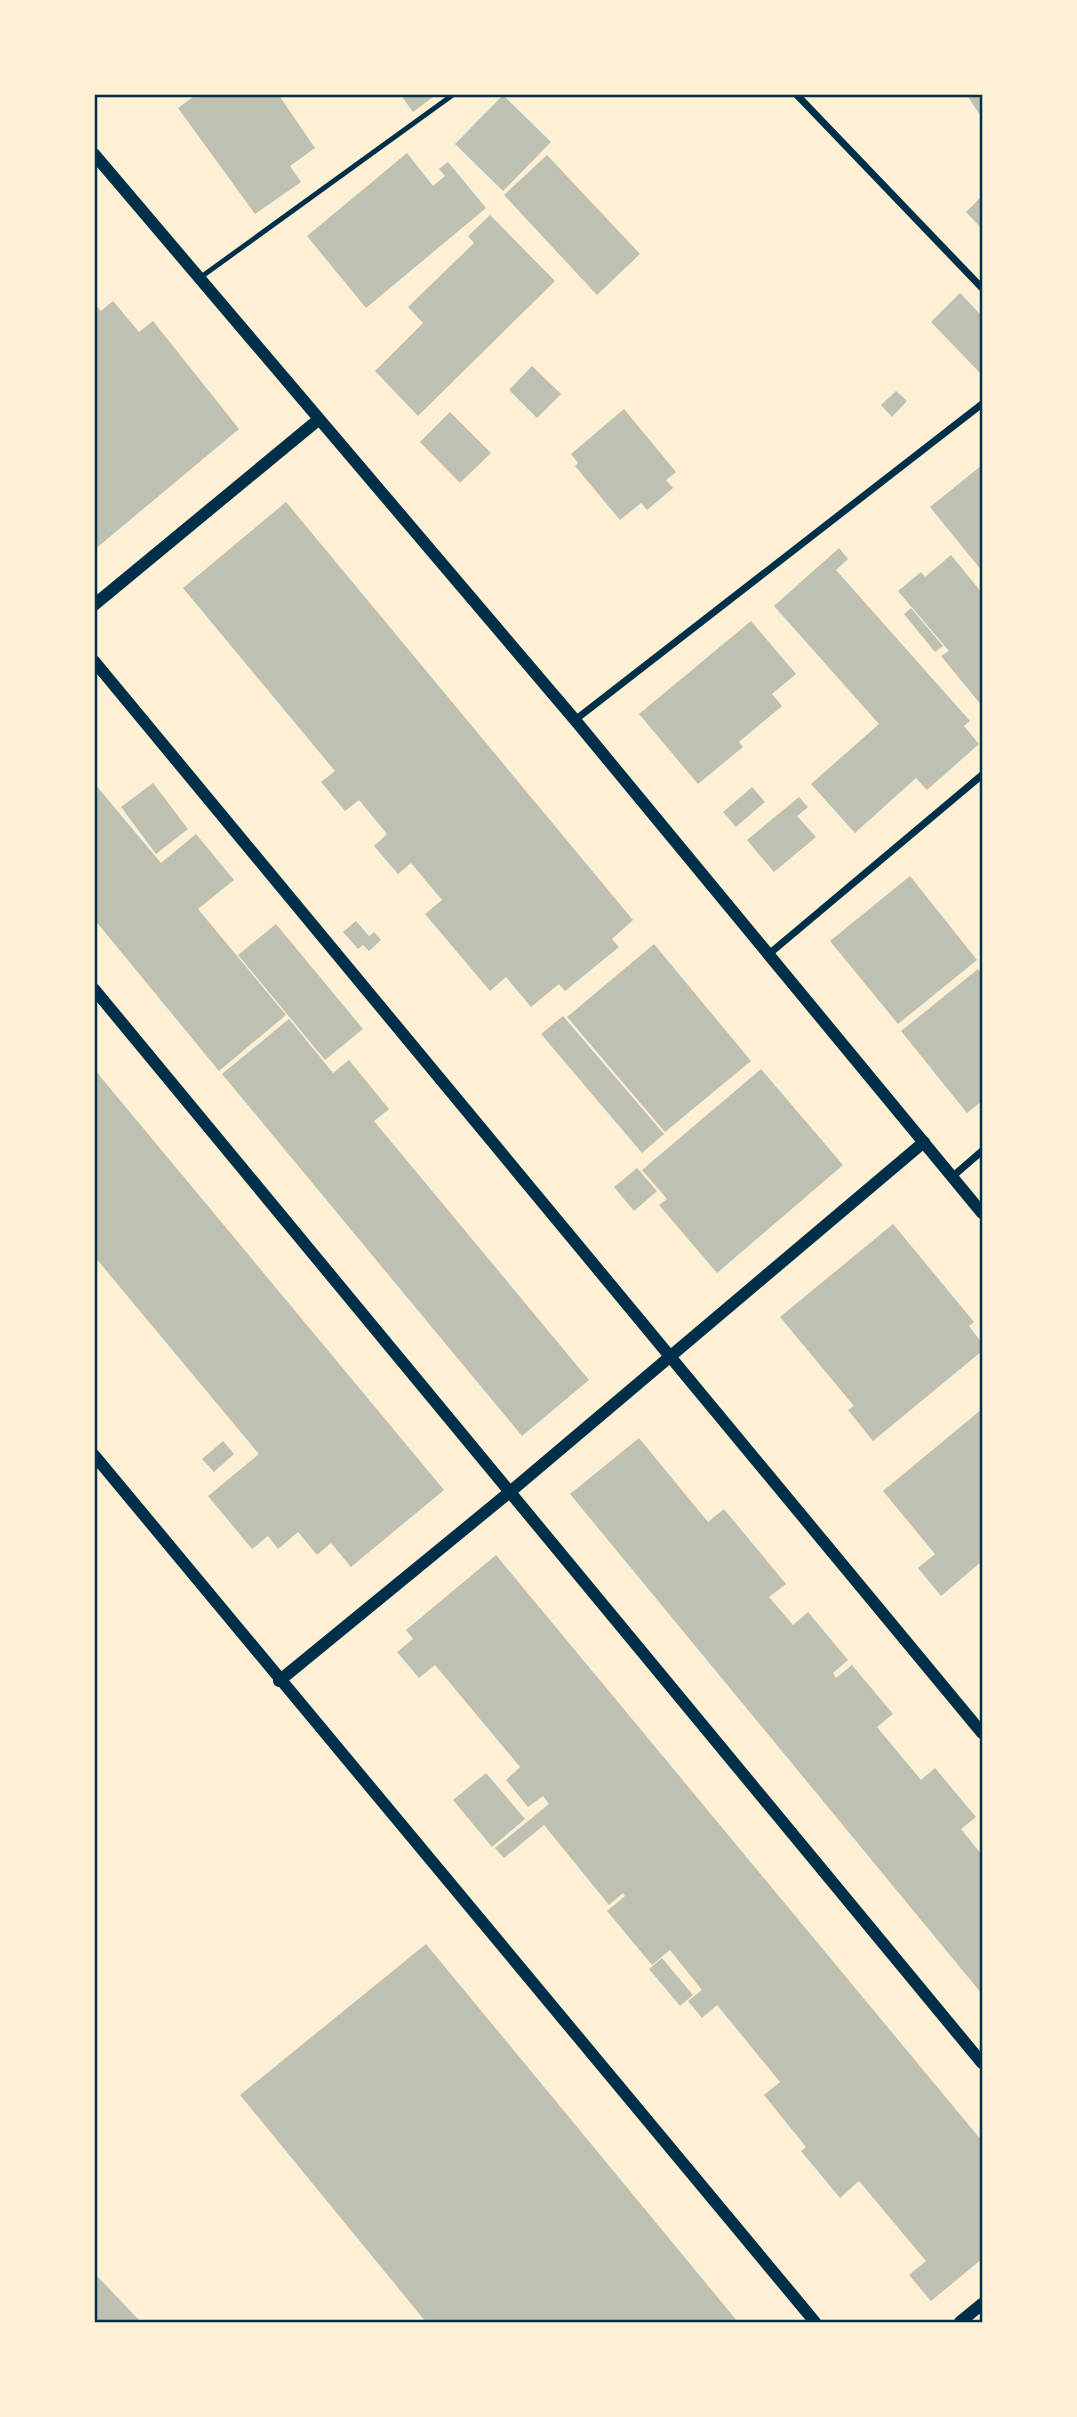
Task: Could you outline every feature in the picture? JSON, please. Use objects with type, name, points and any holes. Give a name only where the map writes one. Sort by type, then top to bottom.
[{"type":"street","points":[[796,94],[982,288]]},
{"type":"street","points":[[94,153],[575,720],[982,1213]]},
{"type":"street","points":[[575,720],[982,404]]},
{"type":"street","points":[[94,604],[318,420]]},
{"type":"street","points":[[94,662],[671,1354],[982,1733]]},
{"type":"street","points":[[769,954],[982,775]]},
{"type":"street","points":[[94,989],[982,2063]]},
{"type":"street","points":[[279,1681],[511,1491],[924,1142]]},
{"type":"street","points":[[952,1177],[982,1151]]},
{"type":"street","points":[[94,1455],[279,1681],[815,2322]]},
{"type":"street","points":[[960,2322],[982,2304]]},
{"type":"lane","points":[[200,278],[454,94]]},
{"type":"building","points":[[197,94],[278,94],[315,148],[290,166],[301,182],[255,214],[178,108]]},
{"type":"building","points":[[400,94],[437,94],[413,112]]},
{"type":"building","points":[[966,94],[982,94],[982,118]]},
{"type":"building","points":[[503,95],[551,142],[503,191],[455,144]]},
{"type":"building","points":[[407,153],[433,186],[445,176],[439,169],[448,162],[486,208],[366,308],[307,236]]},
{"type":"building","points":[[547,155],[640,254],[597,295],[504,195]]},
{"type":"building","points":[[982,196],[982,229],[966,212]]},
{"type":"building","points":[[490,215],[555,281],[418,416],[375,371],[423,323],[408,307],[474,243],[468,236]]},
{"type":"building","points":[[960,293],[982,316],[980,373],[931,322]]},
{"type":"building","points":[[113,301],[139,332],[153,321],[239,429],[94,550],[94,303],[101,311]]},
{"type":"building","points":[[532,366],[561,394],[537,418],[509,390]]},
{"type":"building","points":[[896,391],[907,401],[892,417],[881,405]]},
{"type":"building","points":[[624,409],[676,472],[666,480],[673,488],[647,510],[641,503],[620,520],[575,466],[578,463],[571,454]]},
{"type":"building","points":[[450,412],[491,453],[460,483],[420,442]]},
{"type":"building","points":[[982,465],[982,571],[930,507]]},
{"type":"building","points":[[286,502],[633,920],[612,939],[619,947],[565,991],[559,984],[531,1007],[506,977],[490,991],[425,914],[442,900],[411,863],[398,874],[374,846],[387,834],[359,800],[345,811],[321,782],[335,771],[183,588]]},
{"type":"building","points":[[839,548],[848,559],[836,570],[970,721],[964,726],[979,744],[927,790],[916,778],[855,833],[811,784],[879,724],[774,606]]},
{"type":"building","points":[[951,555],[982,593],[982,706],[941,656],[949,651],[898,591],[921,572],[925,577]]},
{"type":"building","points":[[911,608],[943,646],[935,652],[904,614]]},
{"type":"building","points":[[751,621],[796,674],[772,694],[782,706],[739,742],[743,747],[698,784],[639,714]]},
{"type":"building","points":[[94,783],[161,863],[196,834],[234,880],[198,909],[286,1015],[219,1071],[94,919]]},
{"type":"building","points":[[153,783],[188,829],[156,854],[121,807]]},
{"type":"building","points":[[752,787],[765,802],[736,827],[723,812]]},
{"type":"building","points":[[799,797],[808,807],[797,816],[816,837],[774,872],[747,840]]},
{"type":"building","points":[[910,876],[977,960],[898,1024],[830,941]]},
{"type":"building","points":[[356,921],[369,936],[374,932],[381,940],[369,951],[363,945],[358,949],[343,932]]},
{"type":"building","points":[[276,924],[363,1029],[325,1060],[238,955]]},
{"type":"building","points":[[654,944],[751,1061],[665,1132],[567,1017]]},
{"type":"building","points":[[978,969],[982,975],[982,1101],[967,1113],[901,1031]]},
{"type":"building","points":[[563,1016],[664,1134],[642,1153],[541,1034]]},
{"type":"building","points":[[289,1019],[333,1073],[349,1060],[389,1109],[374,1121],[589,1380],[522,1436],[222,1074]]},
{"type":"building","points":[[94,1069],[444,1490],[351,1567],[331,1543],[317,1555],[298,1532],[278,1549],[268,1536],[252,1549],[208,1496],[259,1454],[94,1256]]},
{"type":"building","points":[[761,1069],[843,1165],[717,1273],[659,1205],[667,1199],[642,1170]]},
{"type":"building","points":[[637,1168],[657,1191],[634,1211],[614,1187]]},
{"type":"building","points":[[893,1224],[974,1322],[969,1326],[982,1343],[982,1351],[873,1441],[848,1410],[854,1406],[780,1317]]},
{"type":"building","points":[[982,1409],[982,1561],[941,1596],[918,1568],[935,1554],[883,1491]]},
{"type":"building","points":[[639,1438],[708,1522],[724,1509],[786,1584],[769,1597],[793,1625],[808,1612],[848,1660],[833,1673],[836,1678],[852,1665],[893,1714],[877,1727],[921,1780],[935,1768],[976,1817],[961,1829],[982,1855],[982,1994],[570,1494]]},
{"type":"building","points":[[223,1441],[234,1454],[214,1472],[202,1459]]},
{"type":"building","points":[[496,1555],[982,2141],[982,2259],[931,2301],[909,2275],[926,2261],[859,2181],[840,2198],[801,2151],[806,2147],[764,2095],[780,2082],[717,2005],[702,2018],[688,2001],[702,1990],[670,1950],[652,1965],[607,1911],[625,1896],[623,1893],[609,1905],[544,1825],[504,1858],[495,1848],[549,1804],[543,1796],[528,1807],[506,1780],[520,1767],[435,1665],[419,1678],[397,1652],[413,1639],[406,1630]]},
{"type":"building","points":[[486,1773],[525,1819],[492,1847],[453,1800]]},
{"type":"building","points":[[426,1944],[738,2322],[426,2322],[240,2095]]},
{"type":"building","points":[[662,1958],[693,1995],[680,2006],[649,1969]]},
{"type":"building","points":[[94,2273],[141,2322],[94,2322]]}]
